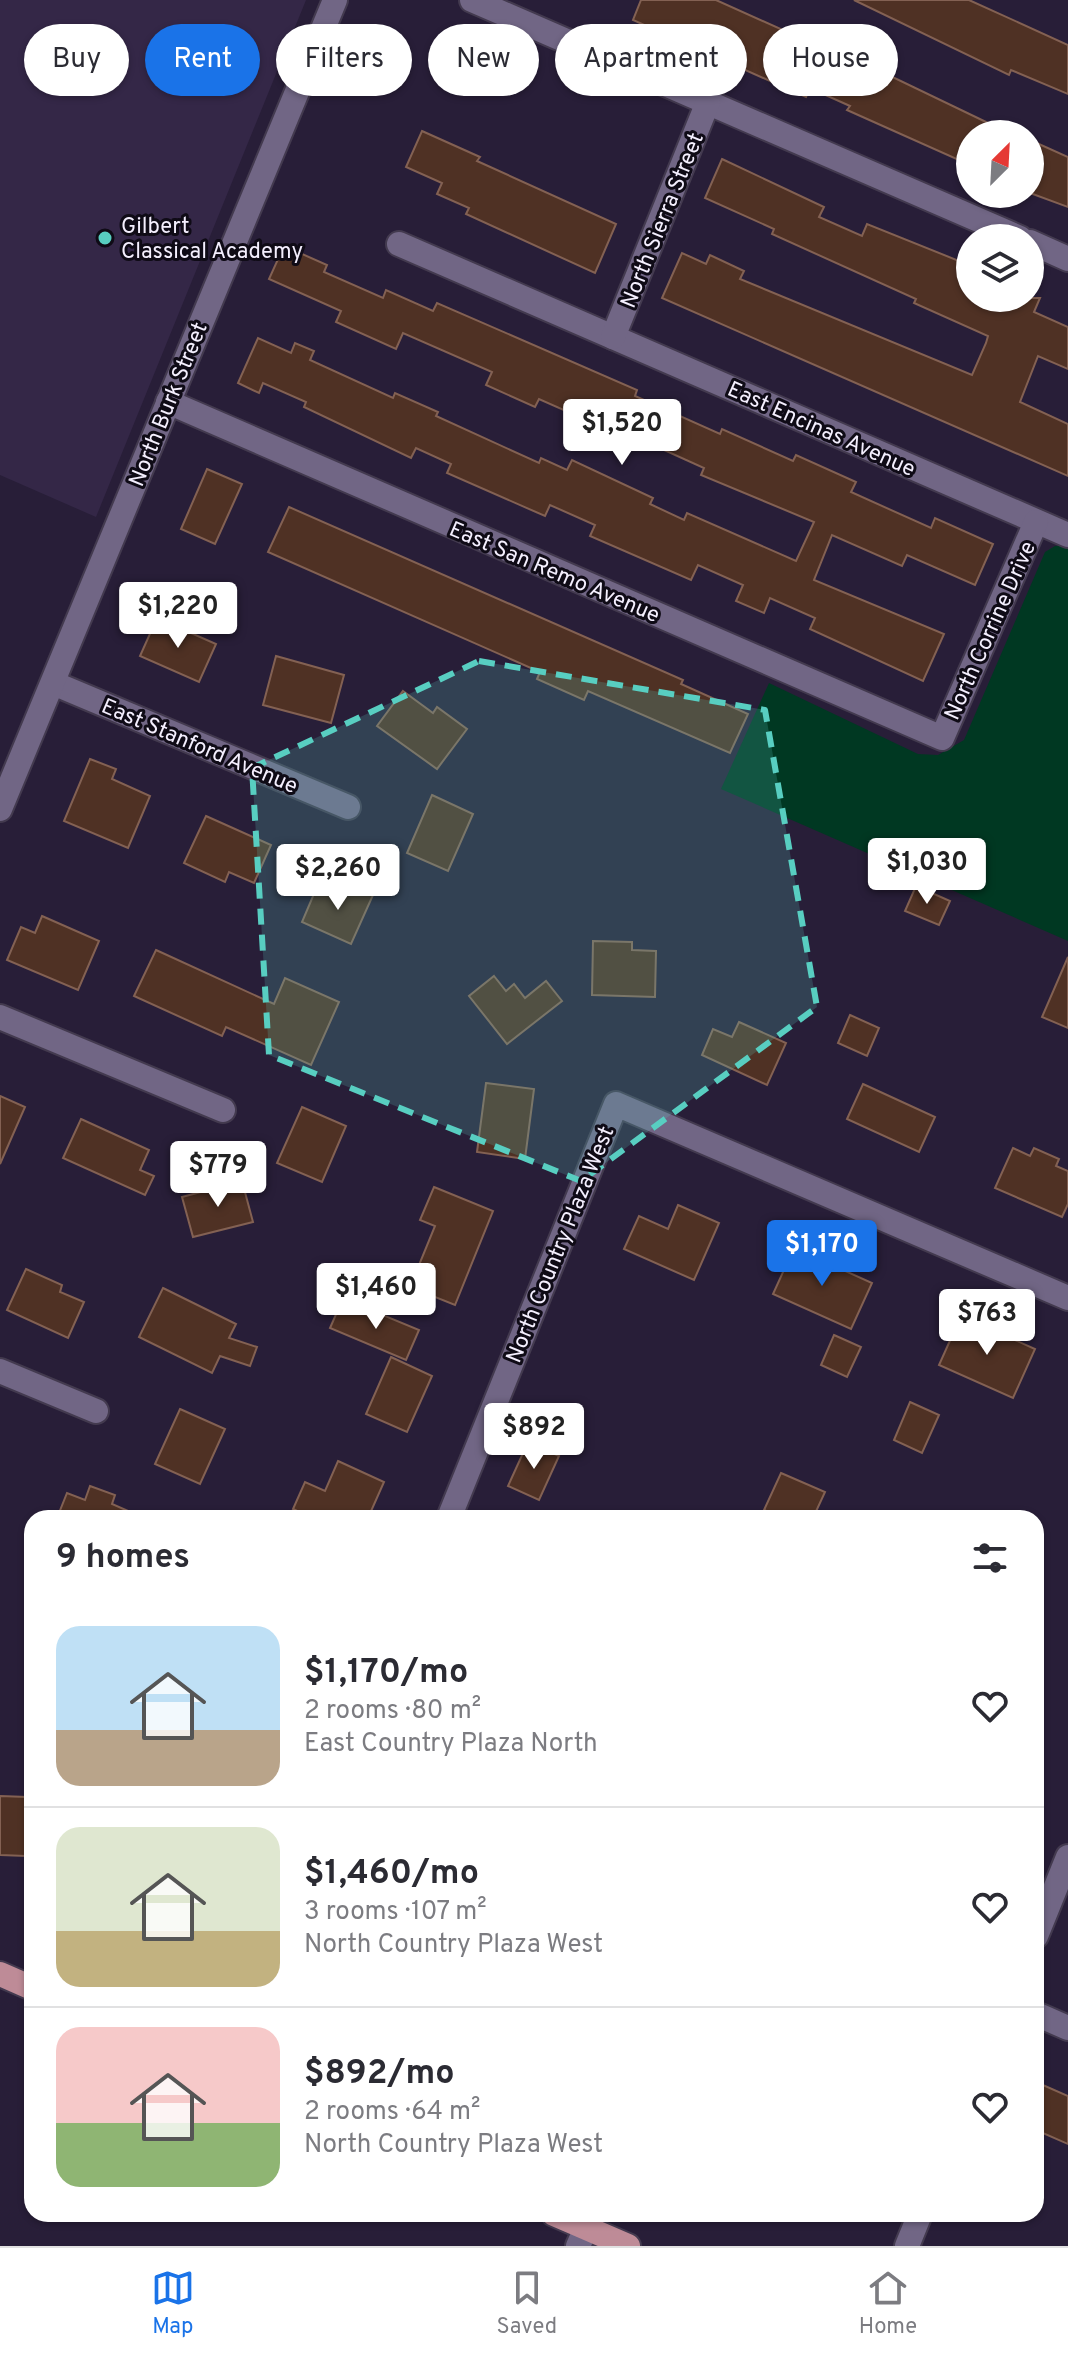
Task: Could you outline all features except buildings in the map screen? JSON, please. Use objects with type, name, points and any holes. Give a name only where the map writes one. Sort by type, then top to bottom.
[{"type":"main road","points":[[0,1974],[24,1984]]},
{"type":"main road","points":[[564,2222],[582,2237],[628,2246]]},
{"type":"street","name":"North Burk Street","points":[[0,809],[335,0]]},
{"type":"street","points":[[472,0],[988,224]]},
{"type":"street","name":"North Sierra Street","points":[[613,337],[708,102]]},
{"type":"street","name":"East Encinas Avenue","points":[[399,244],[1068,535]]},
{"type":"street","points":[[1044,248],[1068,259]]},
{"type":"street","name":"East San Remo Avenue","points":[[168,402],[942,738]]},
{"type":"street","name":"North Corrine Drive","points":[[942,738],[1036,522]]},
{"type":"street","name":"East Stanford Avenue","points":[[53,683],[348,807]]},
{"type":"street","points":[[0,1017],[223,1110]]},
{"type":"street","name":"North Country Plaza West","points":[[452,1510],[616,1104],[1068,1298]]},
{"type":"street","points":[[0,1371],[96,1411]]},
{"type":"street","points":[[1044,1916],[1068,1857]]},
{"type":"street","points":[[1044,2018],[1068,2028]]},
{"type":"street","points":[[907,2246],[917,2222]]},
{"type":"highlighted area","points":[[479,661],[765,710],[817,1007],[581,1181],[269,1055],[252,768]]},
{"type":"shaded area","name":"Gilbert Classical Academy","points":[[0,0],[306,0],[296,24],[276,24],[276,74],[96,517],[0,475]]},
{"type":"green space","points":[[1068,545],[1068,941],[721,789],[769,683],[918,754],[938,755],[964,740],[1045,552],[1055,546]]},
{"type":"place","name":"Gilbert Classical Academy","points":[[105,238]]}]
